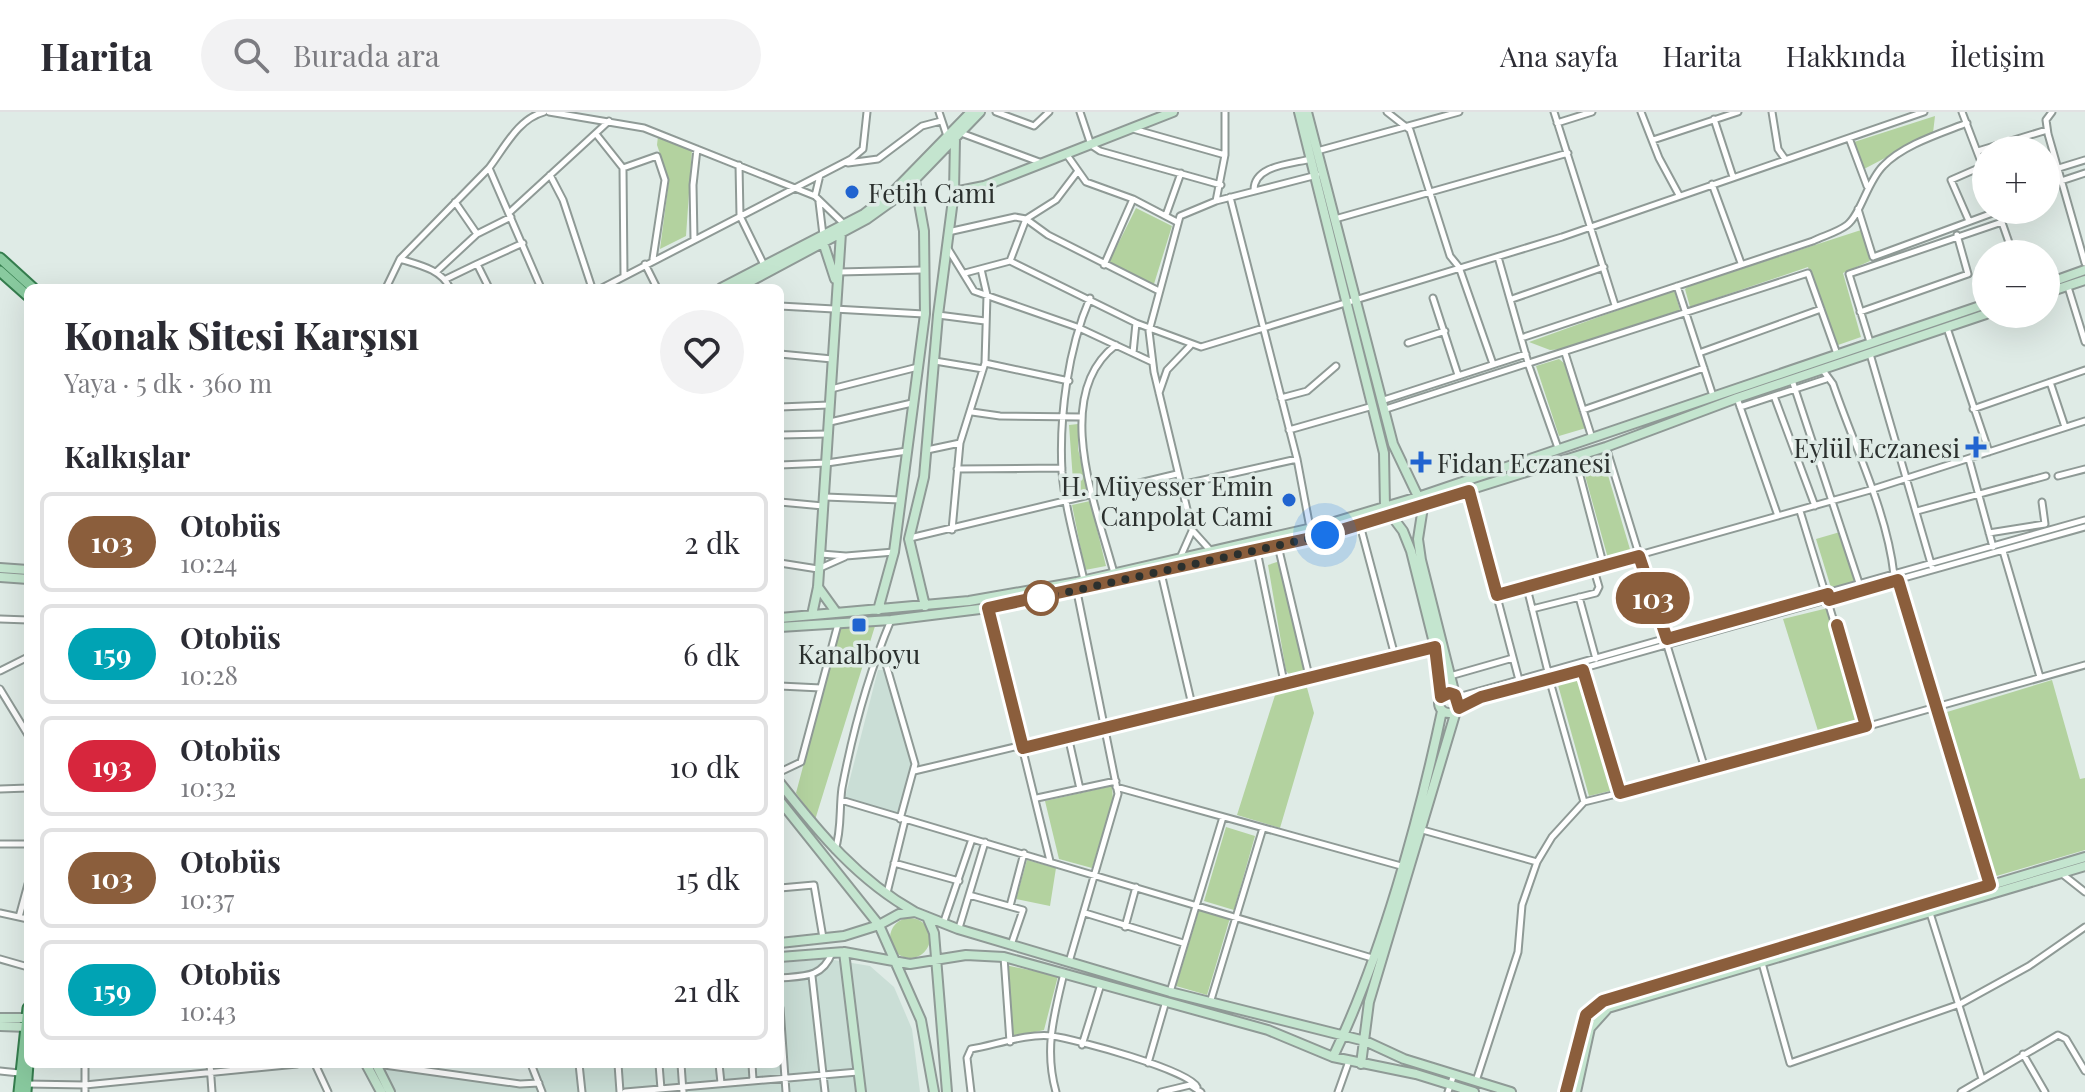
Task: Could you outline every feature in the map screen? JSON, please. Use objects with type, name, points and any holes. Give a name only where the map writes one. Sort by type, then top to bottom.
[{"type":"main road","points":[[0,258],[29,284]]},
{"type":"main road","points":[[0,271],[24,292]]},
{"type":"main road","points":[[24,1035],[19,1073],[24,1089]]},
{"type":"main road","points":[[24,1089],[27,1068]]},
{"type":"street","points":[[388,284],[400,259],[489,168],[516,131],[530,116],[547,112],[644,128],[794,186],[817,198],[842,228],[818,587],[812,615]]},
{"type":"street","points":[[609,284],[843,163],[863,149],[867,112]]},
{"type":"street","points":[[939,112],[941,121],[954,137],[1044,163]]},
{"type":"street","points":[[842,228],[867,219],[915,181],[954,137],[971,112]]},
{"type":"street","points":[[745,284],[842,228],[894,191],[980,112]]},
{"type":"street","points":[[996,112],[1034,126],[1049,112]]},
{"type":"street","points":[[1080,112],[1091,145],[1105,153],[1221,185]]},
{"type":"street","points":[[954,192],[984,186],[1173,112]]},
{"type":"street","points":[[1216,201],[1225,155],[1225,112]]},
{"type":"street","points":[[1299,112],[1314,155]]},
{"type":"street","points":[[1307,112],[1318,174],[1352,300],[1400,462],[1423,507],[1419,550],[1458,709],[1419,829],[1369,1002],[1361,1064]]},
{"type":"street","points":[[1387,112],[1410,130],[1450,256],[1459,267],[1493,364]]},
{"type":"street","points":[[1254,191],[1253,184],[1263,171],[1403,125],[1457,112]]},
{"type":"street","points":[[1554,112],[1615,305]]},
{"type":"street","points":[[1557,123],[1592,112]]},
{"type":"street","points":[[1641,112],[1679,195]]},
{"type":"street","points":[[1653,140],[1738,112]]},
{"type":"street","points":[[1772,112],[1778,149],[1785,159]]},
{"type":"street","points":[[964,273],[1010,261],[1136,323],[1201,347],[1498,257],[1849,138],[1903,115],[1924,112]]},
{"type":"street","points":[[1962,112],[1972,136]]},
{"type":"street","points":[[2049,136],[2046,120],[2052,112]]},
{"type":"street","points":[[1714,119],[1733,177]]},
{"type":"street","points":[[436,272],[477,234],[510,214],[610,120]]},
{"type":"street","points":[[843,163],[878,159],[922,126],[941,121]]},
{"type":"street","points":[[1521,338],[1813,241],[1846,225],[1858,208],[1867,186],[1885,164],[1933,136],[1967,123]]},
{"type":"street","points":[[1130,128],[1225,155]]},
{"type":"street","points":[[2027,136],[2047,130]]},
{"type":"street","points":[[596,134],[623,168],[624,275]]},
{"type":"street","points":[[925,606],[909,539],[927,450],[938,315],[954,192],[954,137]]},
{"type":"street","points":[[1849,138],[1867,186]]},
{"type":"street","points":[[694,239],[693,185],[697,149]]},
{"type":"street","points":[[1334,219],[1568,153]]},
{"type":"street","points":[[1067,155],[1086,182],[1133,199],[1177,222]]},
{"type":"street","points":[[623,168],[657,156],[664,169],[653,259]]},
{"type":"street","points":[[2060,167],[2085,160]]},
{"type":"street","points":[[739,165],[740,216],[764,265]]},
{"type":"street","points":[[489,168],[539,284]]},
{"type":"street","points":[[1010,261],[1026,219],[1056,200],[1078,171]]},
{"type":"street","points":[[1969,221],[1951,180],[1972,171]]},
{"type":"street","points":[[1166,215],[1181,173]]},
{"type":"street","points":[[2061,181],[2085,173]]},
{"type":"street","points":[[1211,551],[1192,530],[1152,362],[1150,327],[1157,290],[1180,216],[1216,201],[1318,174]]},
{"type":"street","points":[[1318,174],[1334,219],[1384,453],[1385,507],[1389,517],[1403,531],[1411,551],[1435,647],[1442,711],[1401,866],[1372,958],[1333,1057]]},
{"type":"street","points":[[550,175],[563,200],[591,284]]},
{"type":"street","points":[[820,175],[817,198],[823,238],[838,285]]},
{"type":"street","points":[[2060,178],[2085,263]]},
{"type":"street","points":[[878,610],[894,552],[925,314],[924,231],[915,181]]},
{"type":"street","points":[[1712,184],[1741,263]]},
{"type":"street","points":[[1230,197],[1297,459],[1310,528]]},
{"type":"street","points":[[1104,265],[1133,199]]},
{"type":"street","points":[[455,202],[477,234]]},
{"type":"street","points":[[1858,208],[1873,257],[1972,220]]},
{"type":"street","points":[[948,232],[1015,217],[1026,219],[1048,235],[1157,290]]},
{"type":"street","points":[[1933,568],[1849,274],[1995,224]]},
{"type":"street","points":[[1860,312],[1968,274],[1957,235]]},
{"type":"street","points":[[728,284],[823,238]]},
{"type":"street","points":[[446,279],[523,243]]},
{"type":"street","points":[[947,246],[974,291],[1077,327],[1152,362]]},
{"type":"street","points":[[1498,257],[1528,363],[1558,449]]},
{"type":"street","points":[[400,259],[436,272],[448,284]]},
{"type":"street","points":[[477,264],[487,284]]},
{"type":"street","points":[[645,264],[655,284]]},
{"type":"street","points":[[1512,299],[1604,267]]},
{"type":"street","points":[[952,530],[960,443],[984,366],[987,295],[981,269]]},
{"type":"street","points":[[838,272],[923,270]]},
{"type":"street","points":[[2060,279],[2085,270]]},
{"type":"street","points":[[1385,405],[1565,353],[1808,273],[1837,355]]},
{"type":"street","points":[[756,278],[759,284]]},
{"type":"street","points":[[2060,288],[2085,280]]},
{"type":"street","points":[[1677,286],[1714,397]]},
{"type":"street","points":[[2067,286],[2085,342]]},
{"type":"street","points":[[1084,580],[1062,468],[1064,416],[1077,327],[1090,298]]},
{"type":"street","points":[[1433,298],[1458,375]]},
{"type":"street","points":[[784,306],[925,314]]},
{"type":"street","points":[[1699,353],[1821,309]]},
{"type":"street","points":[[784,627],[891,620],[988,608],[1077,592],[1360,525],[1824,374],[1870,348],[1972,309]]},
{"type":"street","points":[[938,315],[985,321]]},
{"type":"street","points":[[784,618],[925,606],[1084,580],[1310,528],[1418,497],[1837,355],[1972,319]]},
{"type":"street","points":[[1133,353],[1136,323]]},
{"type":"street","points":[[1947,327],[1989,452]]},
{"type":"street","points":[[1408,343],[1445,331]]},
{"type":"street","points":[[1114,573],[1082,452],[1083,417],[1095,371],[1107,351],[1116,344]]},
{"type":"street","points":[[1159,394],[1167,370],[1191,345]]},
{"type":"street","points":[[1565,353],[1592,438]]},
{"type":"street","points":[[784,354],[833,360]]},
{"type":"street","points":[[1385,405],[1458,375],[1526,354]]},
{"type":"street","points":[[935,361],[1069,381]]},
{"type":"street","points":[[1281,398],[1307,391],[1336,366]]},
{"type":"street","points":[[831,389],[918,367]]},
{"type":"street","points":[[1583,410],[1704,368]]},
{"type":"street","points":[[1973,409],[2085,370]]},
{"type":"street","points":[[1824,374],[1833,384],[1891,551],[1896,578],[1990,885]]},
{"type":"street","points":[[2050,382],[2065,427]]},
{"type":"street","points":[[1738,402],[1774,396],[1793,384]]},
{"type":"street","points":[[1793,384],[1860,586]]},
{"type":"street","points":[[1774,396],[1815,506]]},
{"type":"street","points":[[1738,402],[1778,516]]},
{"type":"street","points":[[829,422],[912,403]]},
{"type":"street","points":[[784,407],[829,405]]},
{"type":"street","points":[[1289,430],[1374,406]]},
{"type":"street","points":[[972,412],[1000,416],[1083,417]]},
{"type":"street","points":[[1497,595],[1800,511],[2085,421]]},
{"type":"street","points":[[784,435],[829,434]]},
{"type":"street","points":[[927,450],[960,443]]},
{"type":"street","points":[[1606,447],[1706,772]]},
{"type":"street","points":[[784,465],[827,463],[908,451]]},
{"type":"street","points":[[1575,457],[1604,567]]},
{"type":"street","points":[[1181,485],[1297,459]]},
{"type":"street","points":[[1969,459],[1993,547]]},
{"type":"street","points":[[957,469],[1062,468]]},
{"type":"street","points":[[2058,476],[2085,469]]},
{"type":"street","points":[[909,539],[1177,474]]},
{"type":"street","points":[[1917,511],[2046,476]]},
{"type":"street","points":[[1469,491],[1519,680]]},
{"type":"street","points":[[784,502],[901,500]]},
{"type":"street","points":[[2042,502],[2046,532]]},
{"type":"street","points":[[1800,511],[1866,726]]},
{"type":"street","points":[[1933,568],[2085,520]]},
{"type":"street","points":[[1989,533],[2045,524]]},
{"type":"street","points":[[1360,525],[1395,656]]},
{"type":"street","points":[[1442,711],[1458,709],[1481,697],[1596,659],[2085,527]]},
{"type":"street","points":[[1180,558],[1192,530]]},
{"type":"street","points":[[1278,546],[1309,676]]},
{"type":"street","points":[[1257,551],[1284,682]]},
{"type":"street","points":[[2003,551],[2040,677]]},
{"type":"street","points":[[820,554],[846,556],[894,552]]},
{"type":"street","points":[[784,564],[818,569],[846,556]]},
{"type":"street","points":[[0,568],[24,570]]},
{"type":"street","points":[[1532,609],[1598,590],[1594,570]]},
{"type":"street","points":[[1161,573],[1192,705]]},
{"type":"street","points":[[0,577],[24,579]]},
{"type":"street","points":[[1828,597],[1896,578]]},
{"type":"street","points":[[818,587],[836,612]]},
{"type":"street","points":[[1527,588],[1584,802]]},
{"type":"street","points":[[1069,962],[1098,873],[1118,794],[1077,592]]},
{"type":"street","points":[[1579,597],[1596,659]]},
{"type":"street","points":[[988,608],[1050,861]]},
{"type":"street","points":[[0,619],[24,620]]},
{"type":"street","points":[[834,851],[841,800],[863,698],[891,620]]},
{"type":"street","points":[[784,770],[801,762],[838,623]]},
{"type":"street","points":[[1441,697],[1449,693],[1456,696],[1519,680],[1583,670],[1668,642]]},
{"type":"street","points":[[880,646],[915,764],[886,896]]},
{"type":"street","points":[[914,771],[1023,748],[1435,647]]},
{"type":"street","points":[[0,671],[24,658]]},
{"type":"street","points":[[1450,676],[1513,658]]},
{"type":"street","points":[[1476,1081],[1518,952],[1522,905],[1537,862],[1552,837],[1584,802],[1706,772],[2085,665]]},
{"type":"street","points":[[1583,670],[1620,793]]},
{"type":"street","points":[[784,686],[821,688]]},
{"type":"street","points":[[0,689],[24,728]]},
{"type":"street","points":[[1068,736],[1080,789]]},
{"type":"street","points":[[1037,798],[1116,784],[1401,866]]},
{"type":"street","points":[[0,789],[24,788]]},
{"type":"street","points":[[784,788],[834,851],[886,896],[928,919],[1069,962],[1268,1030],[1333,1057],[1474,1092]]},
{"type":"street","points":[[841,800],[902,820],[1098,873],[1372,958]]},
{"type":"street","points":[[784,806],[879,925],[921,1020],[934,1092]]},
{"type":"street","points":[[1148,1063],[1223,817]]},
{"type":"street","points":[[1210,1003],[1263,828]]},
{"type":"street","points":[[1419,829],[1537,862]]},
{"type":"street","points":[[943,924],[972,839]]},
{"type":"street","points":[[958,929],[985,842]]},
{"type":"street","points":[[0,844],[24,844]]},
{"type":"street","points":[[1010,906],[1024,853]]},
{"type":"street","points":[[1566,1092],[1586,1015],[1603,1001],[2085,857]]},
{"type":"street","points":[[894,863],[959,881]]},
{"type":"street","points":[[1576,1092],[1590,1028],[1608,1008],[2085,866]]},
{"type":"street","points":[[2061,873],[2085,892]]},
{"type":"street","points":[[784,888],[814,885],[823,938]]},
{"type":"street","points":[[1125,927],[1136,887]]},
{"type":"street","points":[[969,895],[1023,910],[1011,945]]},
{"type":"street","points":[[19,917],[24,899]]},
{"type":"street","points":[[784,943],[823,938],[879,925],[899,914],[915,912]]},
{"type":"street","points":[[1930,912],[1982,1079]]},
{"type":"street","points":[[0,913],[24,918]]},
{"type":"street","points":[[1085,913],[1184,943]]},
{"type":"street","points":[[928,919],[934,933],[947,1092]]},
{"type":"street","points":[[1762,962],[1790,1063],[1960,1004],[2029,966],[2085,927]]},
{"type":"street","points":[[784,978],[812,976],[827,965],[832,952]]},
{"type":"street","points":[[784,957],[844,952],[893,962],[976,955],[1004,957],[1101,983],[1210,1003],[1344,1035],[1404,1059],[1511,1092]]},
{"type":"street","points":[[844,952],[861,1092]]},
{"type":"street","points":[[1004,957],[1010,1042]]},
{"type":"street","points":[[0,959],[24,966]]},
{"type":"street","points":[[1056,1092],[1051,1074],[1050,1035],[1064,973]]},
{"type":"street","points":[[812,976],[825,1092]]},
{"type":"street","points":[[1082,1045],[1101,983]]},
{"type":"street","points":[[0,1018],[24,1020]]},
{"type":"street","points":[[0,1026],[24,1020]]},
{"type":"street","points":[[971,1092],[969,1052],[1050,1035],[1148,1063],[1192,1080],[1199,1090]]},
{"type":"street","points":[[1961,1092],[2060,1035],[2066,1039],[2085,1071]]},
{"type":"street","points":[[784,1054],[786,1092]]},
{"type":"street","points":[[2023,1054],[2045,1092]]},
{"type":"street","points":[[1338,1092],[1349,1061]]},
{"type":"street","points":[[210,1068],[212,1092]]},
{"type":"street","points":[[24,1089],[85,1088],[258,1068]]},
{"type":"street","points":[[317,1068],[328,1092]]},
{"type":"street","points":[[368,1068],[381,1092]]},
{"type":"street","points":[[378,1068],[390,1092]]},
{"type":"street","points":[[405,1068],[520,1084],[539,1083]]},
{"type":"street","points":[[534,1068],[542,1092]]},
{"type":"street","points":[[536,1072],[537,1068]]},
{"type":"street","points":[[579,1068],[582,1092]]},
{"type":"street","points":[[619,1068],[623,1092],[683,1090],[721,1083],[858,1072]]},
{"type":"street","points":[[659,1068],[661,1089]]},
{"type":"street","points":[[681,1068],[683,1090]]},
{"type":"street","points":[[719,1068],[721,1083]]},
{"type":"street","points":[[752,1068],[753,1080]]},
{"type":"street","points":[[0,1071],[19,1073]]},
{"type":"street","points":[[1450,1088],[1454,1074]]},
{"type":"street","points":[[1161,1092],[1190,1085],[1199,1090]]},
{"type":"shaded area","points":[[878,670],[886,670],[912,765],[900,814],[845,798]]},
{"type":"shaded area","points":[[828,959],[870,966],[894,987],[912,1029],[920,1092],[388,1092],[377,1068],[396,1068],[532,1088],[529,1068],[784,1068],[784,963]]},
{"type":"green space","points":[[1935,116],[1933,133],[1864,169],[1854,142]]},
{"type":"green space","points":[[658,136],[692,150],[686,236],[660,249],[669,180],[657,145]]},
{"type":"green space","points":[[1136,208],[1172,226],[1154,284],[1108,264]]},
{"type":"green space","points":[[1861,230],[1870,261],[1843,273],[1861,337],[1838,345],[1808,267],[1690,307],[1685,289],[1689,286]]},
{"type":"green space","points":[[1674,290],[1680,310],[1566,349],[1550,350],[1529,342]]},
{"type":"green space","points":[[1559,359],[1564,363],[1586,428],[1559,436],[1536,366]]},
{"type":"green space","points":[[1078,424],[1078,449],[1088,489],[1074,495],[1069,425]]},
{"type":"green space","points":[[1602,455],[1632,556],[1609,562],[1581,461]]},
{"type":"green space","points":[[1090,501],[1106,566],[1085,570],[1072,505]]},
{"type":"green space","points":[[1840,532],[1855,584],[1832,591],[1816,539]]},
{"type":"green space","points":[[1280,561],[1305,672],[1291,676],[1286,671],[1268,565]]},
{"type":"green space","points":[[1828,608],[1859,721],[1819,734],[1783,619]]},
{"type":"green space","points":[[875,626],[815,820],[796,793],[840,627]]},
{"type":"green space","points":[[1583,677],[1614,790],[1589,796],[1558,685]]},
{"type":"green space","points":[[2052,680],[2080,779],[2085,778],[2085,850],[1993,877],[1947,712]]},
{"type":"green space","points":[[1306,684],[1314,713],[1280,828],[1237,815],[1276,692]]},
{"type":"green space","points":[[1112,786],[1113,800],[1092,868],[1059,859],[1045,801]]},
{"type":"green space","points":[[1226,827],[1255,836],[1234,910],[1204,901]]},
{"type":"green space","points":[[1027,860],[1056,868],[1050,906],[1016,899]]},
{"type":"green space","points":[[1200,907],[1230,918],[1207,995],[1176,986]]},
{"type":"green space","points":[[910,918],[924,924],[930,938],[924,952],[910,958],[896,952],[890,938],[896,924]]},
{"type":"green space","points":[[1005,965],[1058,976],[1044,1030],[1012,1037]]},
{"type":"bus line","name":"103","points":[[1566,1092],[1586,1015],[1603,1001],[1990,885],[1898,580],[1829,600],[1828,594],[1667,639],[1639,556],[1497,595],[1469,491],[1325,535],[1077,592],[988,608],[995,646],[1023,748],[1435,647],[1441,697],[1446,693],[1455,695],[1460,703],[1459,708],[1481,697],[1583,670],[1620,793],[1866,726],[1837,625]]},
{"type":"place","name":"Fetih Cami","points":[[852,192]]},
{"type":"place","name":"Eylül Eczanesi","points":[[1976,447]]},
{"type":"place","name":"Fidan Eczanesi","points":[[1421,462]]},
{"type":"place","name":"H. Müyesser Emin Canpolat Cami","points":[[1289,500]]},
{"type":"place","name":"Kanalboyu","points":[[859,625]]},
{"type":"route","points":[[1041,598],[1325,535]]}]
